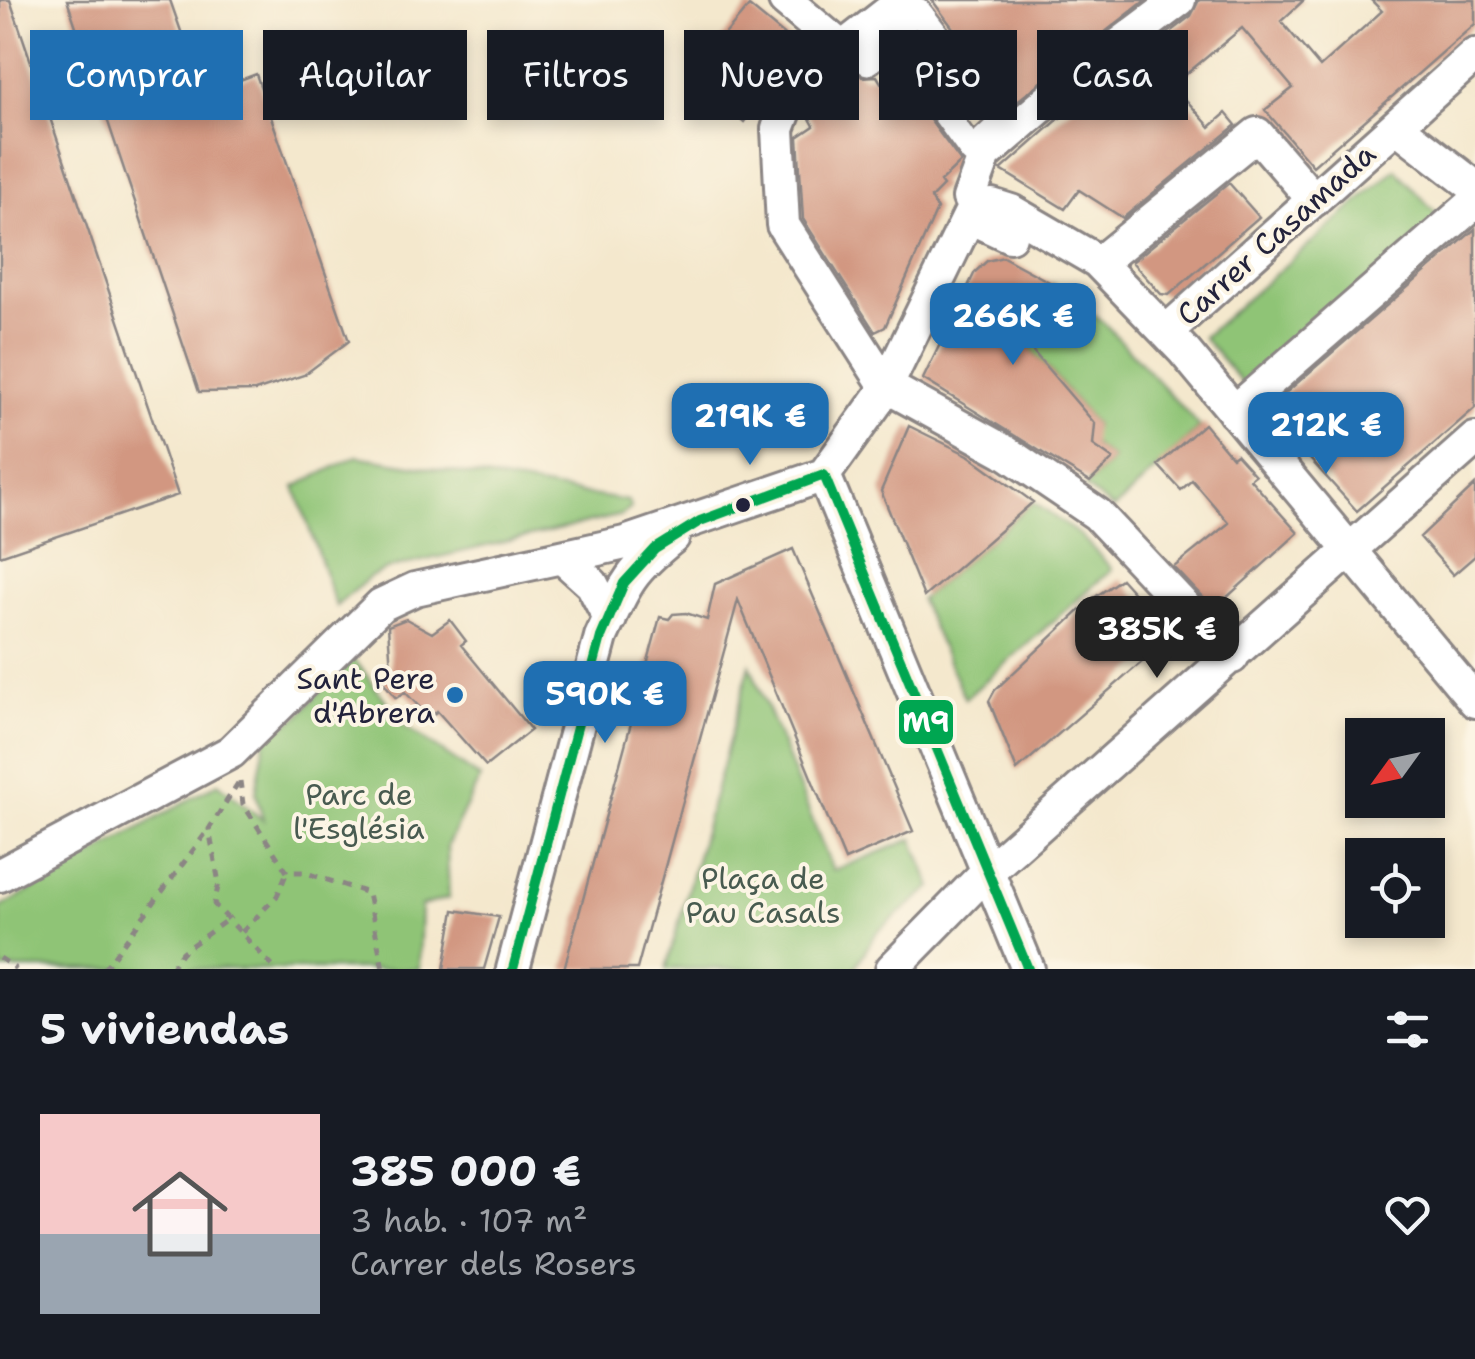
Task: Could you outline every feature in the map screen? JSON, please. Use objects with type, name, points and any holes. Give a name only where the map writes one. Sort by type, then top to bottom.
[{"type":"street","points":[[785,0],[821,30]]},
{"type":"street","points":[[859,35],[904,0]]},
{"type":"street","points":[[1130,295],[1086,266],[982,223],[969,198],[985,155],[1066,85],[1179,0]]},
{"type":"street","points":[[918,11],[1003,122],[972,151],[894,43],[868,62],[862,52],[918,11]]},
{"type":"street","name":"Carrer Casamada","points":[[1166,332],[1475,55]]},
{"type":"street","points":[[781,120],[778,129],[783,224],[886,386],[1004,451],[1097,514],[1232,657]]},
{"type":"street","points":[[1396,126],[1475,188]]},
{"type":"street","points":[[1099,263],[1256,134],[1314,200]]},
{"type":"street","points":[[1234,412],[1475,202]]},
{"type":"street","points":[[973,208],[992,205],[1012,211],[1099,263],[1166,332],[1475,701]]},
{"type":"street","points":[[0,875],[231,752],[382,605],[415,589],[625,544],[824,475],[886,386],[973,208]]},
{"type":"street","points":[[951,253],[976,241],[1010,236]]},
{"type":"street","points":[[892,969],[988,871],[1475,439]]},
{"type":"street","points":[[824,475],[1028,969]]},
{"type":"street","points":[[513,969],[620,590],[636,567],[696,519]]},
{"type":"street","points":[[562,557],[592,584],[610,619]]},
{"type":"path","points":[[104,969],[208,829],[246,770]]},
{"type":"path","points":[[240,781],[243,804],[287,872]]},
{"type":"path","points":[[208,829],[216,850],[219,883],[214,904],[276,969]]},
{"type":"path","points":[[242,932],[277,896],[287,872]]},
{"type":"path","points":[[287,872],[303,872],[368,893],[383,969]]},
{"type":"path","points":[[170,969],[182,952],[231,918]]},
{"type":"path","points":[[0,958],[16,969]]},
{"type":"green space","points":[[1396,169],[1442,220],[1244,386],[1203,337]]},
{"type":"green space","points":[[1053,284],[1104,323],[1200,427],[1114,509],[1085,487],[1113,459],[1090,443],[1095,424],[1031,349],[1026,333]]},
{"type":"green space","points":[[357,456],[628,501],[631,508],[622,515],[387,569],[370,577],[336,606],[295,487]]},
{"type":"green space","points":[[1033,502],[1081,536],[1112,569],[965,699],[920,600]]},
{"type":"green space","name":"Parc de l'Església","points":[[351,655],[405,726],[480,778],[447,846],[449,898],[421,906],[419,969],[0,969],[0,908],[218,783],[263,820],[256,792],[266,736],[299,716]]},
{"type":"green space","name":"Plaça de Pau Casals","points":[[750,665],[833,871],[913,839],[932,887],[877,932],[854,969],[666,969]]},
{"type":"building","points":[[0,0],[10,0],[30,59],[30,120],[51,120],[178,495],[0,556]]},
{"type":"building","points":[[67,0],[170,0],[181,30],[77,30]]},
{"type":"building","points":[[932,0],[1146,0],[1108,30],[1037,30],[1037,86],[1017,101],[1017,30],[954,30]]},
{"type":"building","points":[[1199,0],[1304,0],[1281,21],[1320,67],[1382,11],[1371,0],[1475,0],[1475,24],[1313,166],[1265,110],[1293,88],[1242,28],[1188,73],[1188,30],[1173,30],[1191,16]]},
{"type":"building","points":[[749,6],[778,30],[729,30]]},
{"type":"building","points":[[256,74],[263,94],[263,120],[272,120],[349,341],[304,375],[255,391],[199,392],[107,120],[243,120],[243,79]]},
{"type":"building","points":[[859,74],[877,76],[879,120],[930,120],[961,162],[940,182],[943,186],[931,198],[937,209],[885,327],[875,332],[803,219],[798,137],[814,126],[811,120],[859,120]]},
{"type":"building","points":[[1188,102],[1210,127],[1226,113],[1236,125],[1123,218],[1079,190],[1065,209],[1001,170],[1058,120],[1188,120]]},
{"type":"building","points":[[1229,183],[1259,217],[1169,295],[1161,294],[1132,262]]},
{"type":"building","points":[[1475,229],[1475,408],[1357,511],[1266,410]]},
{"type":"building","points":[[1003,257],[1053,284],[1028,329],[1036,340],[1031,349],[1095,424],[1093,445],[1113,459],[1090,482],[923,379],[975,272],[987,261]]},
{"type":"building","points":[[1204,424],[1232,457],[1236,454],[1255,475],[1250,479],[1298,533],[1214,609],[1174,567],[1229,523],[1192,480],[1181,490],[1158,465]]},
{"type":"building","points":[[909,426],[968,455],[1033,502],[924,597],[881,491]]},
{"type":"building","points":[[1475,485],[1475,556],[1453,575],[1420,537]]},
{"type":"building","points":[[793,549],[913,831],[845,860],[738,600],[637,969],[564,969],[660,617],[669,619],[673,614],[686,613],[707,620],[715,584]]},
{"type":"building","points":[[1121,579],[1172,636],[1017,770],[989,701],[995,690],[1091,600]]},
{"type":"building","name":"Sant Pere d'Abrera","points":[[406,619],[432,633],[450,620],[466,641],[461,645],[531,730],[486,766],[437,711],[430,718],[405,692],[396,698],[380,678],[391,670],[388,626]]},
{"type":"building","points":[[454,910],[499,917],[484,969],[444,969]]},
{"type":"transit line","name":"M9","points":[[824,475],[1028,969]]},
{"type":"transit line","name":"M9","points":[[513,969],[601,637],[624,583],[655,549],[700,521],[824,475]]},
{"type":"place","name":"Sant Pere d'Abrera","points":[[455,695]]}]
